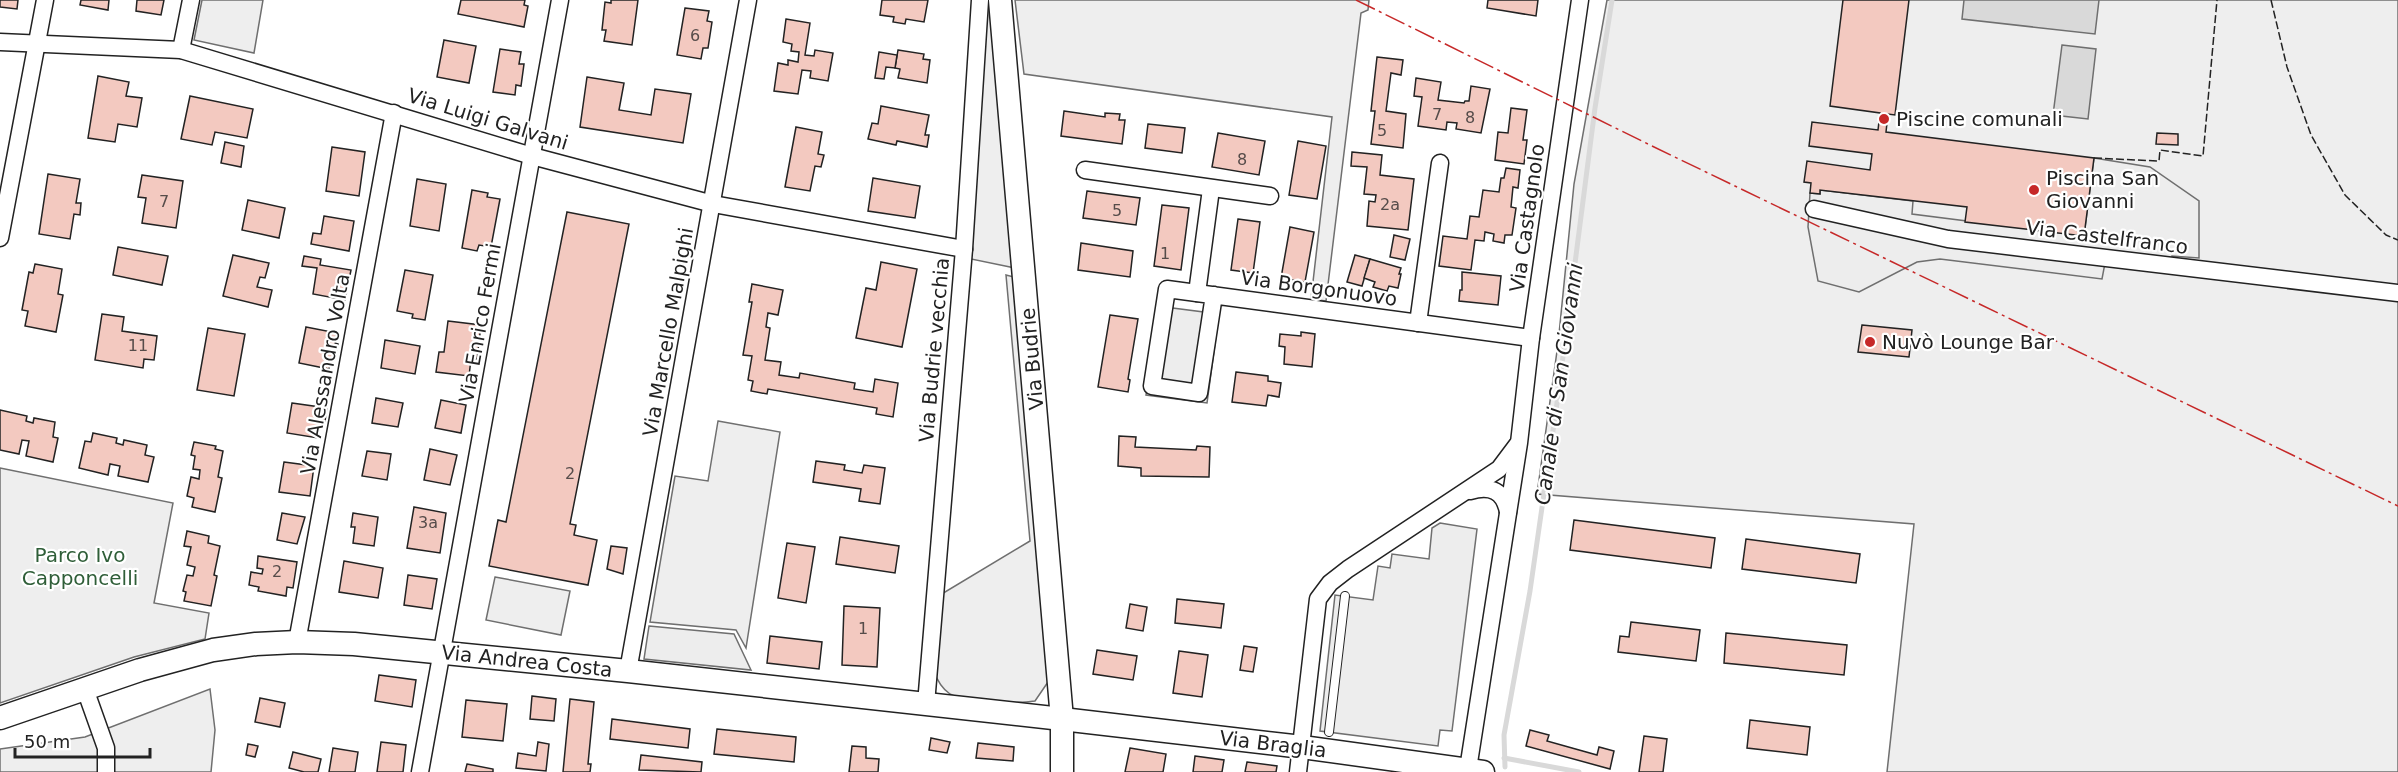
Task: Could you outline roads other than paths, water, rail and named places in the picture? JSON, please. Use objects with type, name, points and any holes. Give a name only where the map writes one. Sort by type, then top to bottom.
[{"type":"street","points":[[0,238],[45,0]]},
{"type":"street","points":[[182,50],[191,0]]},
{"type":"street","name":"Via Enrico Fermi","points":[[420,772],[560,0]]},
{"type":"street","name":"Via Marcello Malpighi","points":[[628,671],[748,0]]},
{"type":"street","name":"Via Budrie vecchia","points":[[926,704],[964,249],[980,0]]},
{"type":"street","name":"Via Budrie","points":[[1000,0],[1062,719],[1062,772]]},
{"type":"street","name":"Via Castagnolo","points":[[1476,771],[1531,338],[1580,0]]},
{"type":"street","name":"Via Luigi Galvani","points":[[0,42],[182,50],[532,156],[713,204],[964,249]]},
{"type":"street","name":"Via Alessandro Volta","points":[[297,642],[394,113]]},
{"type":"street","name":"Via Borgonuovo","points":[[1418,323],[1440,163]]},
{"type":"street","points":[[1085,170],[1270,196]]},
{"type":"street","points":[[1205,294],[1167,289],[1152,386],[1199,393],[1205,294],[1210,189]]},
{"type":"street","name":"Via Castelfranco","points":[[1814,209],[1948,240],[2398,293]]},
{"type":"street","name":"Via Borgonuovo","points":[[1205,294],[1531,338]]},
{"type":"street","points":[[1298,772],[1318,599],[1330,583],[1348,568],[1463,494],[1499,468],[1519,443]]},
{"type":"street","points":[[1463,494],[1487,488],[1496,490],[1502,495],[1508,513]]},
{"type":"street","name":"Via Andrea Costa","points":[[0,718],[140,670],[213,650],[256,644],[297,642],[354,644],[628,671],[1062,719]]},
{"type":"street","points":[[85,689],[106,748],[106,772]]},
{"type":"street","name":"Via Braglia","points":[[1062,719],[1302,747],[1476,771]]},
{"type":"lane","points":[[1329,732],[1345,596]]},
{"type":"waterway","name":"Canale di San Giovanni","points":[[1505,767],[1504,735],[1530,591],[1595,108],[1612,0]]},
{"type":"waterway","points":[[1504,758],[1579,772]]},
{"type":"place","name":"Piscine comunali","points":[[1884,119]]},
{"type":"place","name":"Piscina San Giovanni","points":[[2034,190]]},
{"type":"place","name":"Nuvò Lounge Bar","points":[[1870,342]]},
{"type":"park label","name":"Parco Ivo Capponcelli","points":[[80,566]]}]
